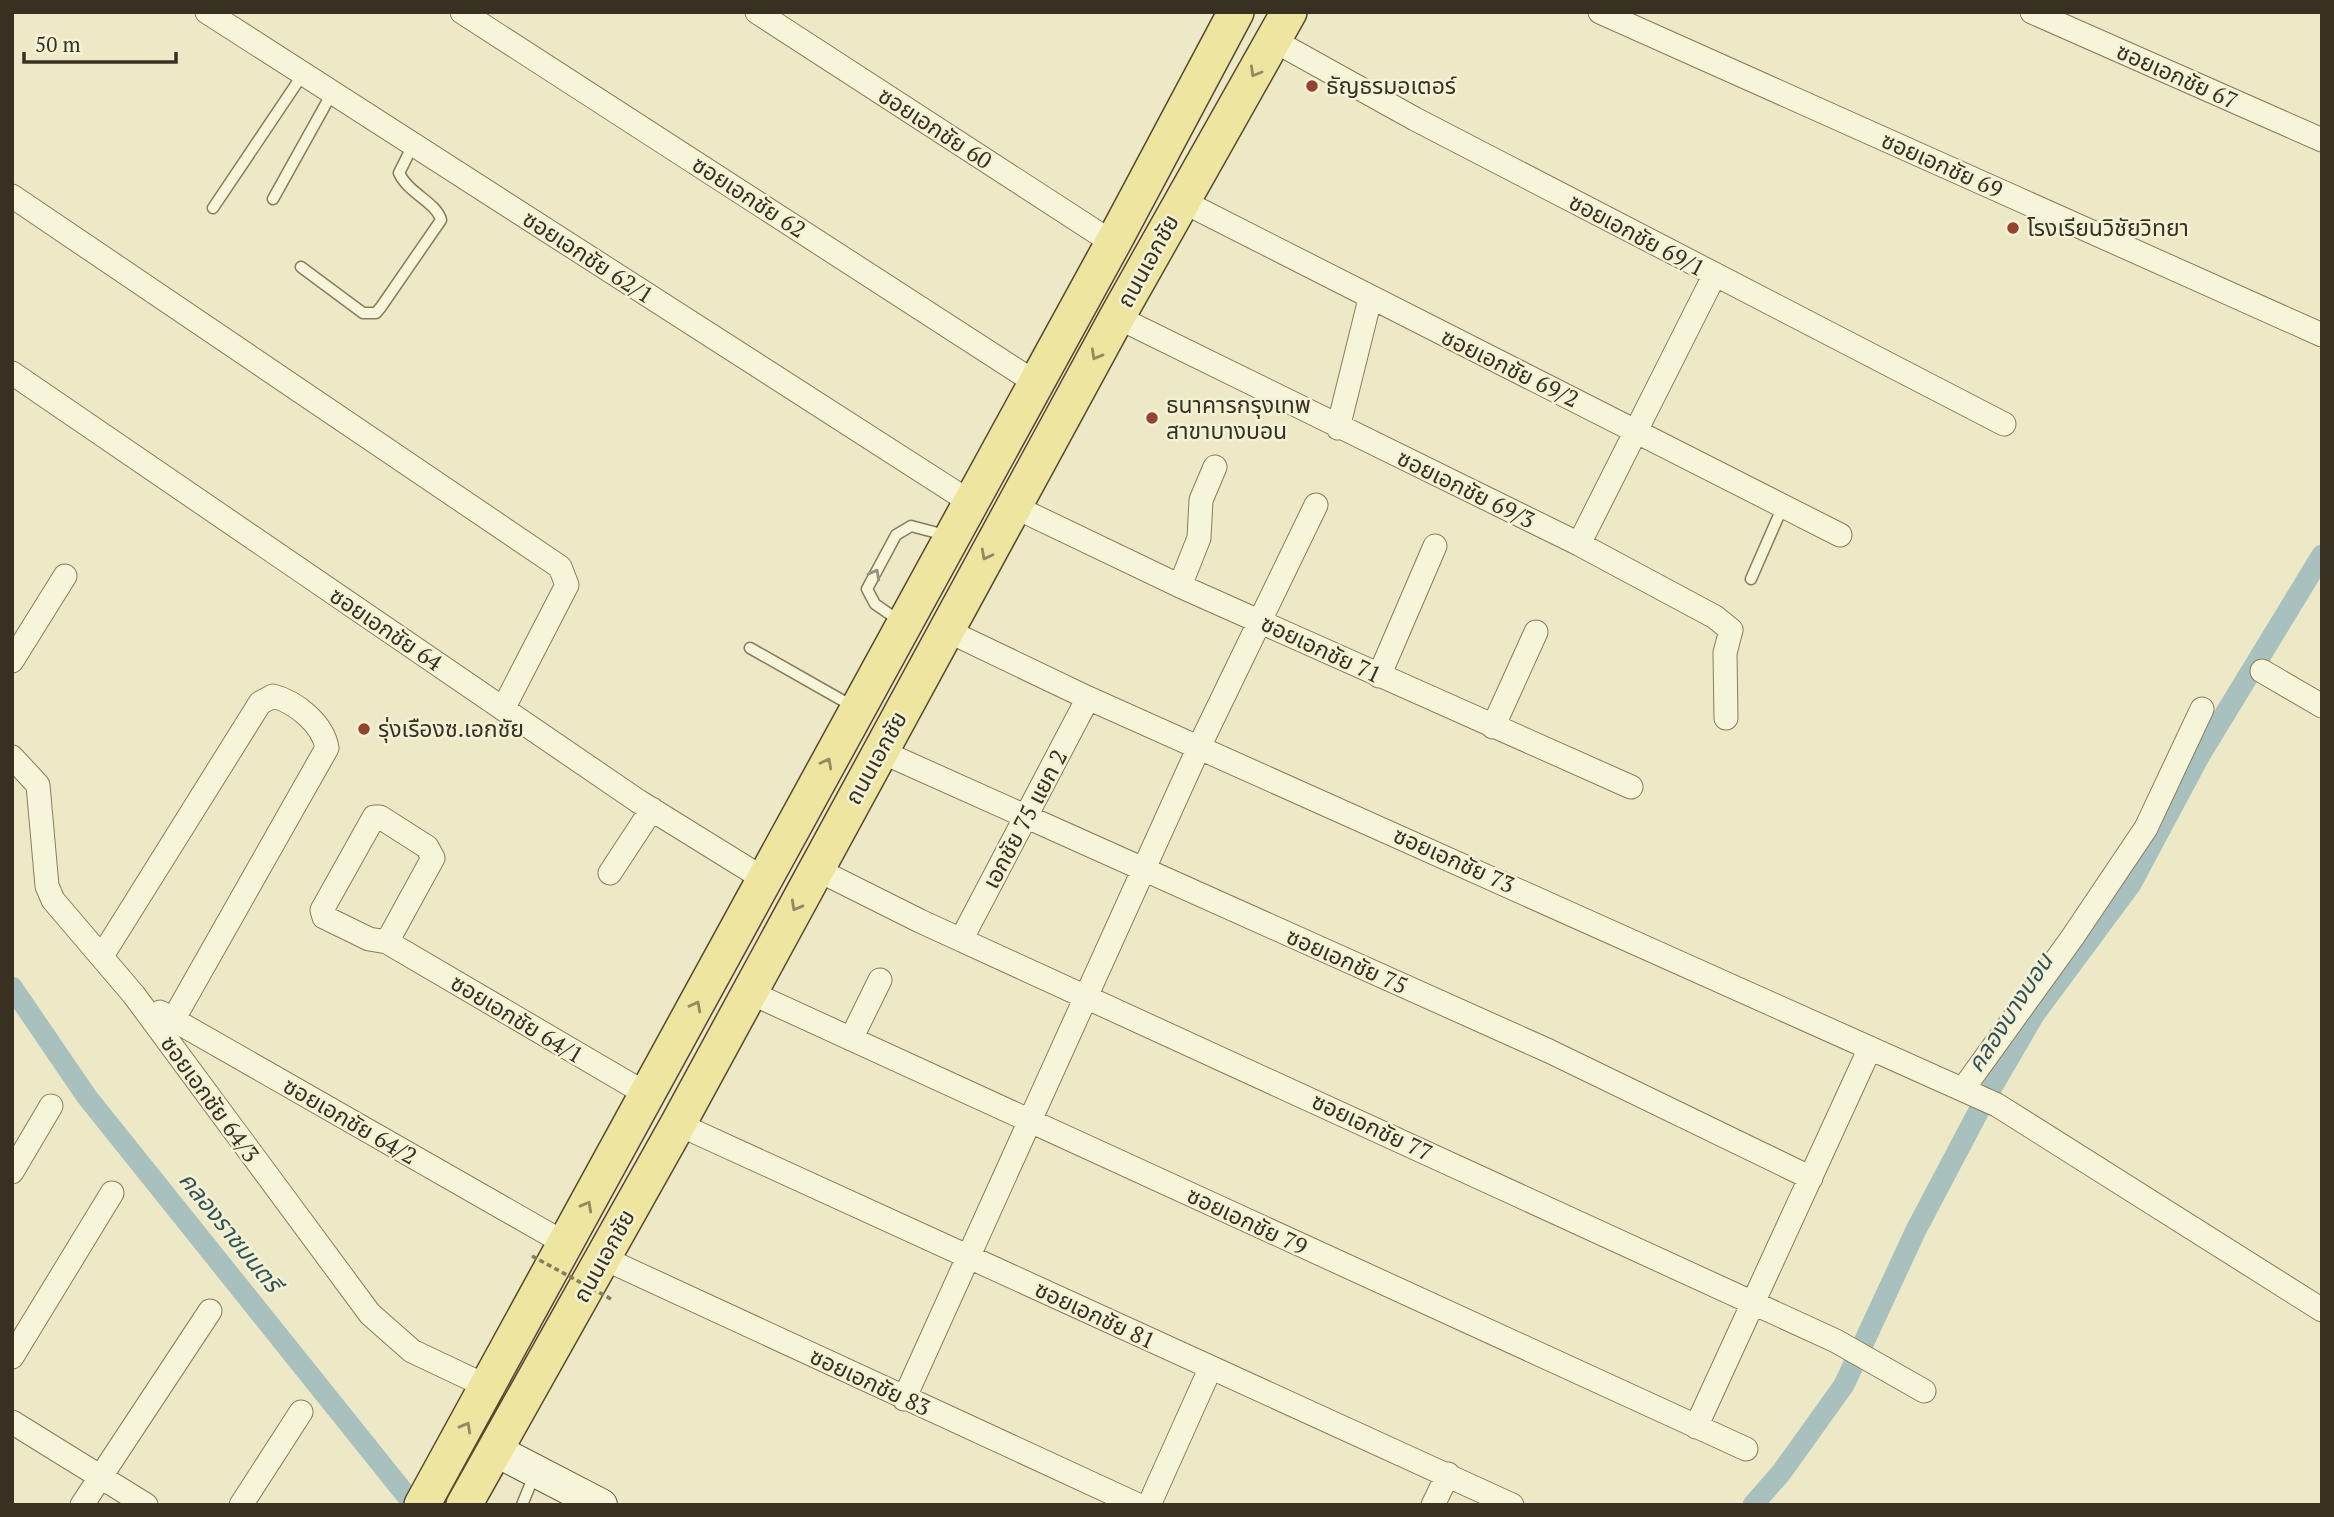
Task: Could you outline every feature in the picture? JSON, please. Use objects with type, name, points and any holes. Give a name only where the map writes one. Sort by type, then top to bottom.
[{"type":"main road","name":"ถนนเอกชัย","points":[[427,1496],[648,1095],[856,708],[1113,243],[1236,12]]},
{"type":"main road","name":"ถนนเอกชัย","points":[[464,1505],[678,1124],[1013,506],[1281,26]]},
{"type":"main road","points":[[806,800],[842,820]]},
{"type":"street","name":"ซอยเอกชัย 62/1","points":[[207,12],[970,502]]},
{"type":"street","name":"ซอยเอกชัย 62","points":[[462,12],[1035,383]]},
{"type":"street","name":"ซอยเอกชัย 60","points":[[757,12],[1113,243]]},
{"type":"street","name":"ซอยเอกชัย 69","points":[[1600,12],[2322,335]]},
{"type":"street","name":"ซอยเอกชัย 67","points":[[2032,12],[2322,140]]},
{"type":"street","name":"ซอยเอกชัย 69/1","points":[[1281,26],[1415,120],[2004,424]]},
{"type":"street","points":[[12,196],[560,567],[567,585],[503,709]]},
{"type":"street","name":"ซอยเอกชัย 69/2","points":[[1182,201],[1370,299],[1840,535]]},
{"type":"street","points":[[1579,544],[1714,276]]},
{"type":"street","points":[[1338,428],[1370,299]]},
{"type":"street","name":"ซอยเอกชัย 69/3","points":[[1117,317],[1338,428],[1579,544],[1730,627],[1724,662],[1726,718]]},
{"type":"street","name":"ซอยเอกชัย 64","points":[[12,373],[503,709],[652,809],[764,879]]},
{"type":"street","points":[[1180,586],[1199,538],[1202,500],[1215,467]]},
{"type":"street","points":[[904,1399],[1199,747],[1316,505]]},
{"type":"street","name":"ซอยเอกชัย 71","points":[[1013,506],[1180,586],[1631,787]]},
{"type":"street","points":[[1378,676],[1434,546]]},
{"type":"street","points":[[12,661],[65,576]]},
{"type":"street","name":"ซอยเอกชัย 73","points":[[946,630],[1088,698],[1997,1105],[2322,1310]]},
{"type":"street","points":[[1493,727],[1536,632]]},
{"type":"street","points":[[2262,671],[2322,706]]},
{"type":"street","points":[[102,956],[260,703],[274,696],[286,699],[320,727],[327,748],[173,1020]]},
{"type":"street","name":"เอกชัย 75 แยก 2","points":[[961,940],[1088,698]]},
{"type":"street","points":[[1963,1089],[2072,938],[2146,828],[2202,709]]},
{"type":"street","name":"ซอยเอกชัย 75","points":[[880,751],[1549,1051],[1811,1178]]},
{"type":"street","name":"ซอยเอกชัย 64/3","points":[[12,757],[38,785],[47,886],[53,900],[134,995],[370,1314],[412,1350],[488,1388]]},
{"type":"street","points":[[610,873],[652,809]]},
{"type":"street","name":"ซอยเอกชัย 64/1","points":[[387,942],[433,858],[427,846],[380,817],[374,817],[322,910],[329,921],[369,939],[387,942],[648,1095]]},
{"type":"street","name":"ซอยเอกชัย 77","points":[[816,869],[961,940],[1754,1302],[1836,1341],[1924,1391]]},
{"type":"street","points":[[851,1039],[880,980]]},
{"type":"street","name":"ซอยเอกชัย 79","points":[[748,992],[1746,1449]]},
{"type":"street","name":"ซอยเอกชัย 64/2","points":[[134,995],[173,1020],[566,1244]]},
{"type":"street","points":[[1696,1427],[1870,1048]]},
{"type":"street","points":[[12,1172],[51,1106]]},
{"type":"street","name":"ซอยเอกชัย 81","points":[[678,1124],[1512,1505]]},
{"type":"street","points":[[12,1357],[112,1193]]},
{"type":"street","name":"ซอยเอกชัย 83","points":[[603,1258],[1138,1505]]},
{"type":"street","points":[[82,1505],[210,1311]]},
{"type":"street","points":[[1149,1505],[1210,1369]]},
{"type":"street","points":[[241,1505],[301,1412]]},
{"type":"street","points":[[12,1422],[146,1505]]},
{"type":"street","points":[[495,1450],[570,1494],[601,1505]]},
{"type":"street","points":[[1433,1505],[1448,1475]]},
{"type":"lane","points":[[213,208],[303,74]]},
{"type":"lane","points":[[273,199],[332,93]]},
{"type":"lane","points":[[301,267],[363,313],[376,313],[441,220],[436,209],[404,184],[399,173],[413,145]]},
{"type":"lane","points":[[1751,579],[1783,506]]},
{"type":"lane","points":[[903,623],[875,604],[867,589],[896,535],[911,526],[951,536]]},
{"type":"lane","points":[[750,648],[856,708]]},
{"type":"lane","points":[[522,1505],[535,1474]]},
{"type":"path","points":[[532,1256],[611,1299]]},
{"type":"waterway","name":"คลองบางบอน","points":[[1753,1505],[1781,1473],[1844,1385],[1916,1230],[1984,1101],[2034,1015],[2131,884],[2200,755],[2322,555]]},
{"type":"waterway","name":"คลองราชมนตรี","points":[[12,987],[87,1097],[414,1505]]},
{"type":"place","name":"ธัญธรมอเตอร์","points":[[1312,86]]},
{"type":"place","name":"โรงเรียนวิชัยวิทยา","points":[[2013,228]]},
{"type":"place","name":"ธนาคารกรุงเทพ สาขาบางบอน","points":[[1152,418]]},
{"type":"place","name":"รุ่งเรืองซ.เอกชัย","points":[[364,729]]}]
